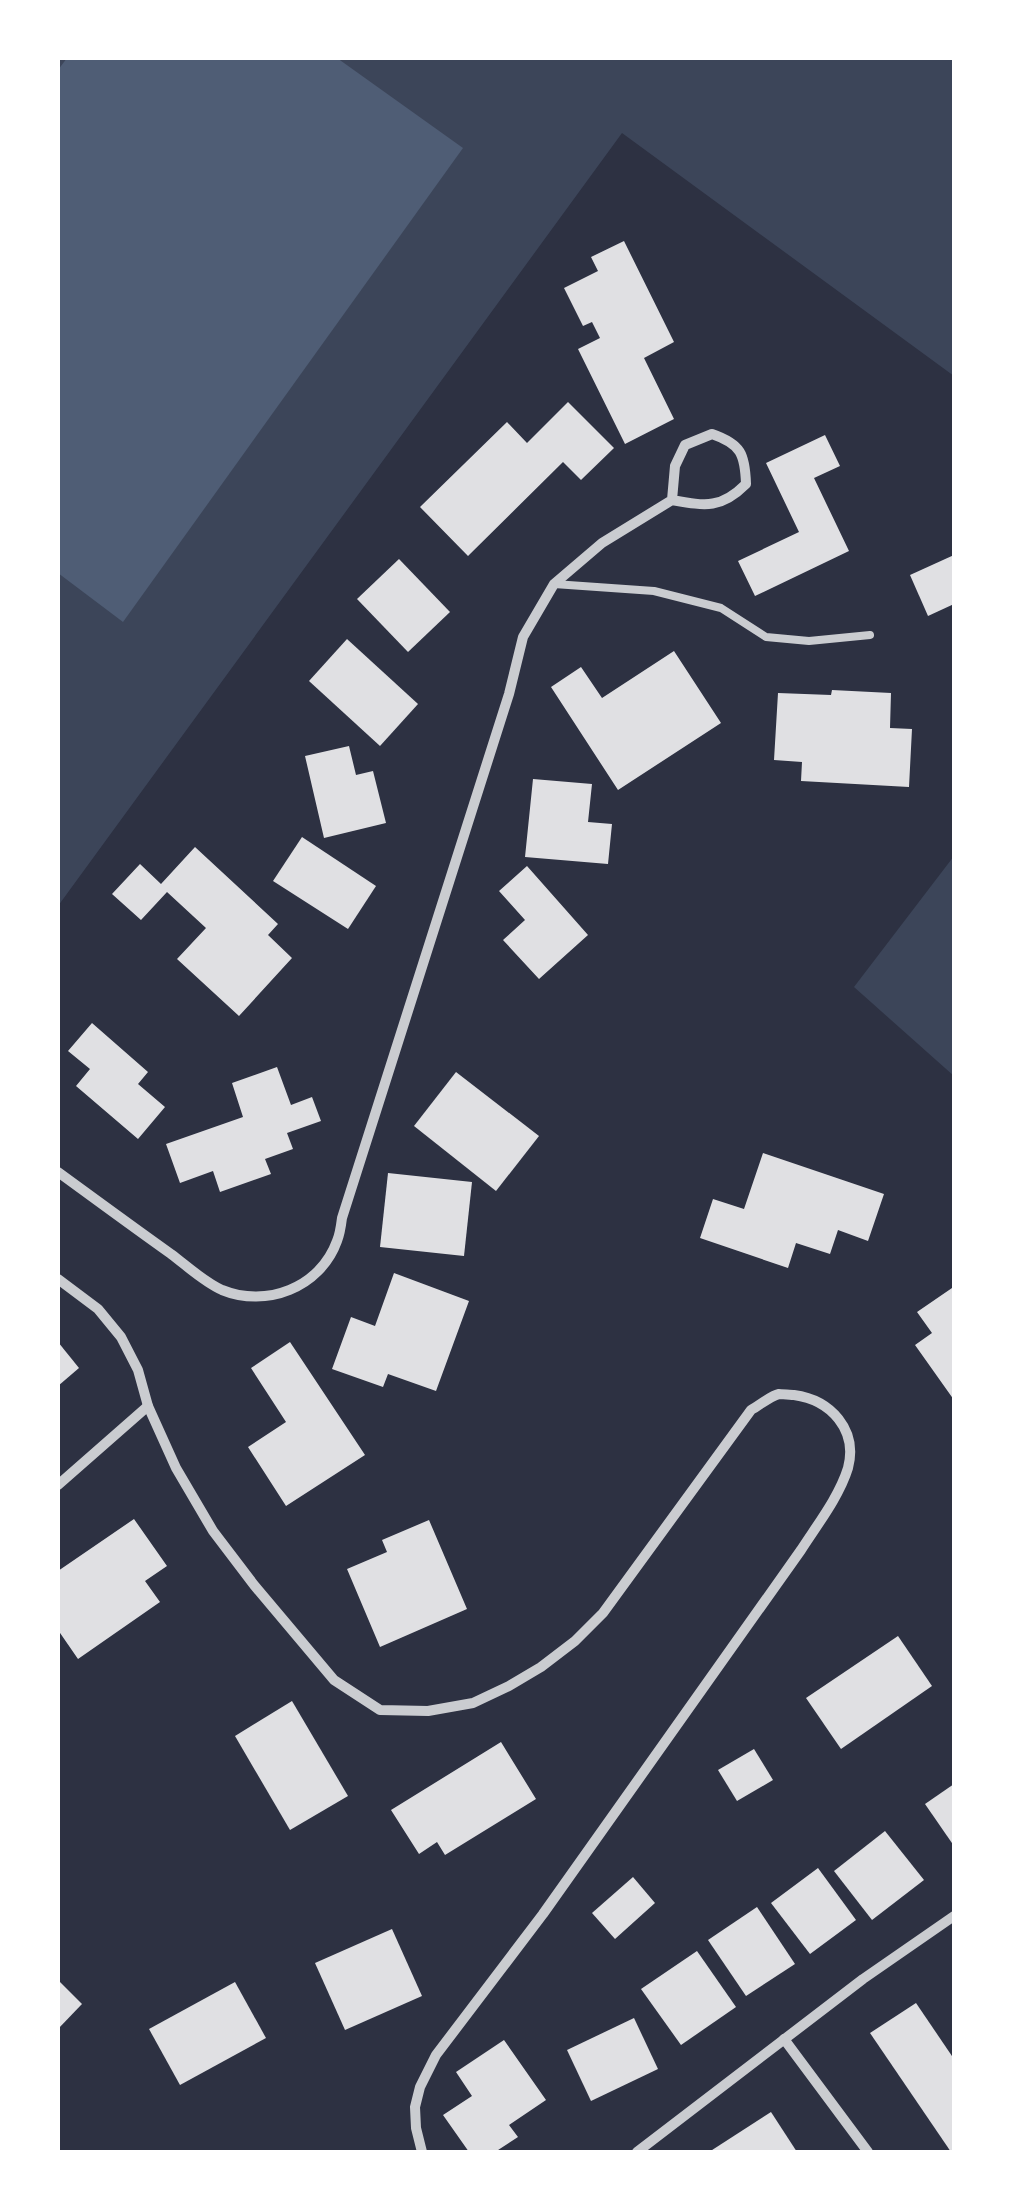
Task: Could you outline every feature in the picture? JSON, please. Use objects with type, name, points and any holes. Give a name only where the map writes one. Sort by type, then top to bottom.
[{"type":"street","points":[[58,1172],[217,1288],[234,1294],[270,1296],[304,1283],[318,1271],[337,1241],[523,637],[554,584],[602,543],[672,500],[704,506],[730,500],[746,484],[745,460],[732,441],[712,434],[685,445],[675,466],[672,500]]},
{"type":"street","points":[[58,1279],[98,1309],[121,1338],[185,1484],[213,1531],[254,1586],[334,1680],[380,1710],[428,1712],[473,1703],[541,1667],[575,1641],[603,1613],[752,1410],[780,1394],[810,1397],[828,1407],[849,1438],[847,1470],[832,1503],[801,1550],[543,1914],[436,2055],[420,2087],[415,2108],[422,2152]]},
{"type":"street","points":[[58,1485],[148,1406]]},
{"type":"street","points":[[637,2152],[863,1978],[954,1916]]},
{"type":"street","points":[[784,2039],[868,2152]]},
{"type":"lane","points":[[554,584],[654,592],[721,608],[766,637],[809,641],[870,636]]},
{"type":"shaded area","points":[[58,58],[954,58],[954,376],[622,133],[58,906]]},
{"type":"shaded area","points":[[67,58],[337,58],[463,148],[123,622],[58,573],[58,70]]},
{"type":"shaded area","points":[[954,856],[954,1076],[854,987]]},
{"type":"building","points":[[624,241],[674,342],[644,358],[674,419],[625,444],[578,349],[600,338],[592,322],[583,326],[564,288],[598,271],[591,257]]},
{"type":"building","points":[[568,402],[614,448],[581,480],[563,462],[468,556],[420,507],[507,422],[527,443]]},
{"type":"building","points":[[825,435],[840,466],[814,478],[849,551],[755,596],[738,561],[799,532],[766,463]]},
{"type":"building","points":[[954,555],[954,604],[928,616],[910,575]]},
{"type":"building","points":[[399,559],[450,612],[408,652],[357,599]]},
{"type":"building","points":[[347,639],[418,704],[380,746],[309,681]]},
{"type":"building","points":[[674,651],[721,723],[618,790],[551,687],[581,667],[602,698]]},
{"type":"building","points":[[832,690],[891,693],[890,728],[912,729],[909,787],[801,781],[802,762],[774,760],[778,693],[831,695]]},
{"type":"building","points":[[349,746],[356,775],[373,771],[386,823],[324,838],[305,756]]},
{"type":"building","points":[[533,779],[592,784],[588,822],[612,824],[608,864],[525,857]]},
{"type":"building","points":[[302,837],[376,886],[348,929],[273,881]]},
{"type":"building","points":[[195,847],[278,924],[268,935],[292,958],[239,1016],[177,959],[206,928],[167,892],[141,920],[112,894],[140,864],[161,884]]},
{"type":"building","points":[[527,866],[588,935],[539,979],[503,940],[525,920],[499,891]]},
{"type":"building","points":[[92,1023],[148,1072],[138,1084],[165,1107],[138,1139],[76,1086],[90,1069],[68,1051]]},
{"type":"building","points":[[277,1067],[291,1105],[312,1097],[321,1121],[287,1133],[293,1149],[265,1159],[271,1174],[220,1192],[213,1171],[180,1183],[166,1144],[243,1117],[232,1083]]},
{"type":"building","points":[[456,1072],[539,1136],[496,1191],[414,1126]]},
{"type":"building","points":[[763,1153],[884,1194],[868,1241],[838,1230],[830,1254],[796,1243],[788,1268],[700,1238],[713,1199],[744,1209]]},
{"type":"building","points":[[388,1173],[472,1182],[464,1256],[380,1247]]},
{"type":"building","points":[[394,1273],[469,1301],[436,1391],[388,1374],[383,1387],[332,1369],[351,1317],[375,1326]]},
{"type":"building","points":[[952,1288],[954,1400],[915,1345],[932,1333],[917,1312]]},
{"type":"building","points":[[58,1342],[79,1368],[58,1386]]},
{"type":"building","points":[[290,1342],[365,1455],[286,1506],[248,1447],[286,1422],[251,1368]]},
{"type":"building","points":[[134,1519],[167,1566],[145,1581],[160,1602],[78,1659],[58,1630],[58,1571]]},
{"type":"building","points":[[429,1520],[467,1609],[380,1647],[347,1569],[387,1552],[382,1540]]},
{"type":"building","points":[[898,1636],[932,1686],[841,1749],[806,1698]]},
{"type":"building","points":[[292,1701],[348,1796],[290,1830],[235,1736]]},
{"type":"building","points":[[501,1742],[536,1799],[445,1855],[437,1842],[419,1854],[391,1810]]},
{"type":"building","points":[[754,1749],[773,1780],[737,1801],[718,1770]]},
{"type":"building","points":[[954,1784],[954,1846],[925,1804]]},
{"type":"building","points":[[885,1831],[924,1880],[872,1920],[834,1871]]},
{"type":"building","points":[[818,1868],[856,1920],[810,1954],[771,1903]]},
{"type":"building","points":[[633,1877],[655,1903],[615,1939],[592,1913]]},
{"type":"building","points":[[757,1907],[795,1964],[746,1996],[708,1940]]},
{"type":"building","points":[[392,1929],[422,1996],[345,2030],[315,1963]]},
{"type":"building","points":[[697,1951],[736,2007],[681,2045],[641,1989]]},
{"type":"building","points":[[58,1980],[82,2004],[58,2029]]},
{"type":"building","points":[[235,1982],[266,2038],[180,2085],[149,2029]]},
{"type":"building","points":[[916,2003],[954,2059],[954,2152],[870,2033]]},
{"type":"building","points":[[634,2018],[658,2069],[591,2101],[567,2050]]},
{"type":"building","points":[[504,2040],[546,2100],[509,2125],[518,2137],[495,2152],[469,2152],[443,2115],[472,2096],[456,2072]]},
{"type":"building","points":[[771,2112],[797,2152],[709,2152]]}]
